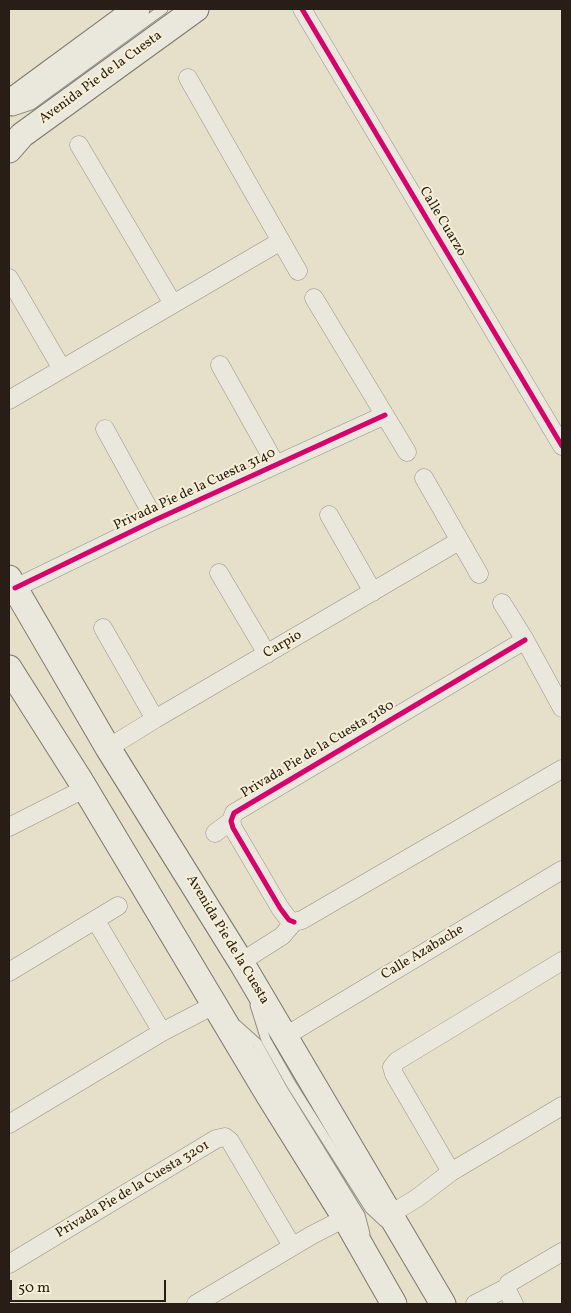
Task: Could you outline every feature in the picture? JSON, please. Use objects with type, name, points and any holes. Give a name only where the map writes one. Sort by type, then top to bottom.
[{"type":"main road","points":[[9,103],[137,9]]},
{"type":"main road","name":"Avenida Pie de la Cuesta","points":[[15,143],[196,9]]},
{"type":"main road","name":"Avenida Pie de la Cuesta","points":[[12,583],[108,748],[241,962],[443,1304]]},
{"type":"main road","points":[[12,681],[84,789],[345,1218],[394,1304]]},
{"type":"street","name":"Calle Cuarzo","points":[[302,9],[562,446]]},
{"type":"street","points":[[188,78],[298,270]]},
{"type":"street","points":[[79,145],[173,304]]},
{"type":"street","points":[[9,400],[281,241]]},
{"type":"street","points":[[9,278],[62,369]]},
{"type":"street","points":[[314,298],[408,452]]},
{"type":"street","name":"Privada Pie de la Cuesta 3140","points":[[220,365],[276,465]]},
{"type":"street","name":"Privada Pie de la Cuesta 3140","points":[[12,583],[385,415]]},
{"type":"street","name":"Privada Pie de la Cuesta 3140","points":[[105,429],[155,520]]},
{"type":"street","points":[[424,478],[479,574]]},
{"type":"street","points":[[329,515],[373,592]]},
{"type":"street","name":"Carpio","points":[[108,748],[459,542]]},
{"type":"street","points":[[219,573],[267,654]]},
{"type":"street","points":[[502,603],[525,640],[562,708]]},
{"type":"street","points":[[103,628],[155,719]]},
{"type":"street","name":"Privada Pie de la Cuesta 3180","points":[[215,833],[232,821],[234,813],[525,640]]},
{"type":"street","points":[[241,962],[282,936],[294,922],[302,920],[562,769]]},
{"type":"street","points":[[9,827],[84,789]]},
{"type":"street","points":[[232,821],[233,828],[280,908],[289,920],[294,922]]},
{"type":"street","name":"Calle Azabache","points":[[284,1037],[562,870]]},
{"type":"street","points":[[9,972],[118,906]]},
{"type":"street","points":[[96,921],[162,1032]]},
{"type":"street","points":[[451,1172],[392,1068],[396,1061],[562,961]]},
{"type":"street","points":[[9,1124],[162,1032],[214,1005]]},
{"type":"street","points":[[390,1215],[417,1198],[451,1172],[562,1106]]},
{"type":"street","name":"Privada Pie de la Cuesta 3201","points":[[9,1264],[216,1139],[225,1137],[230,1141],[292,1246]]},
{"type":"street","points":[[196,1304],[292,1246],[345,1218]]},
{"type":"street","points":[[475,1304],[506,1288],[509,1283],[562,1252]]},
{"type":"street","points":[[506,1288],[514,1304]]},
{"type":"lane","points":[[15,143],[36,113],[166,11]]},
{"type":"lane","points":[[9,112],[31,105],[166,11]]},
{"type":"lane","points":[[241,962],[266,1040],[291,1084],[370,1209],[405,1241]]},
{"type":"lane","points":[[214,1005],[257,1043],[282,1088],[360,1215],[374,1268]]},
{"type":"cycle path","points":[[302,9],[562,446]]},
{"type":"cycle path","points":[[15,588],[155,520],[385,415]]},
{"type":"cycle path","points":[[294,922],[289,920],[280,908],[233,828],[231,821],[234,813],[525,640]]}]
